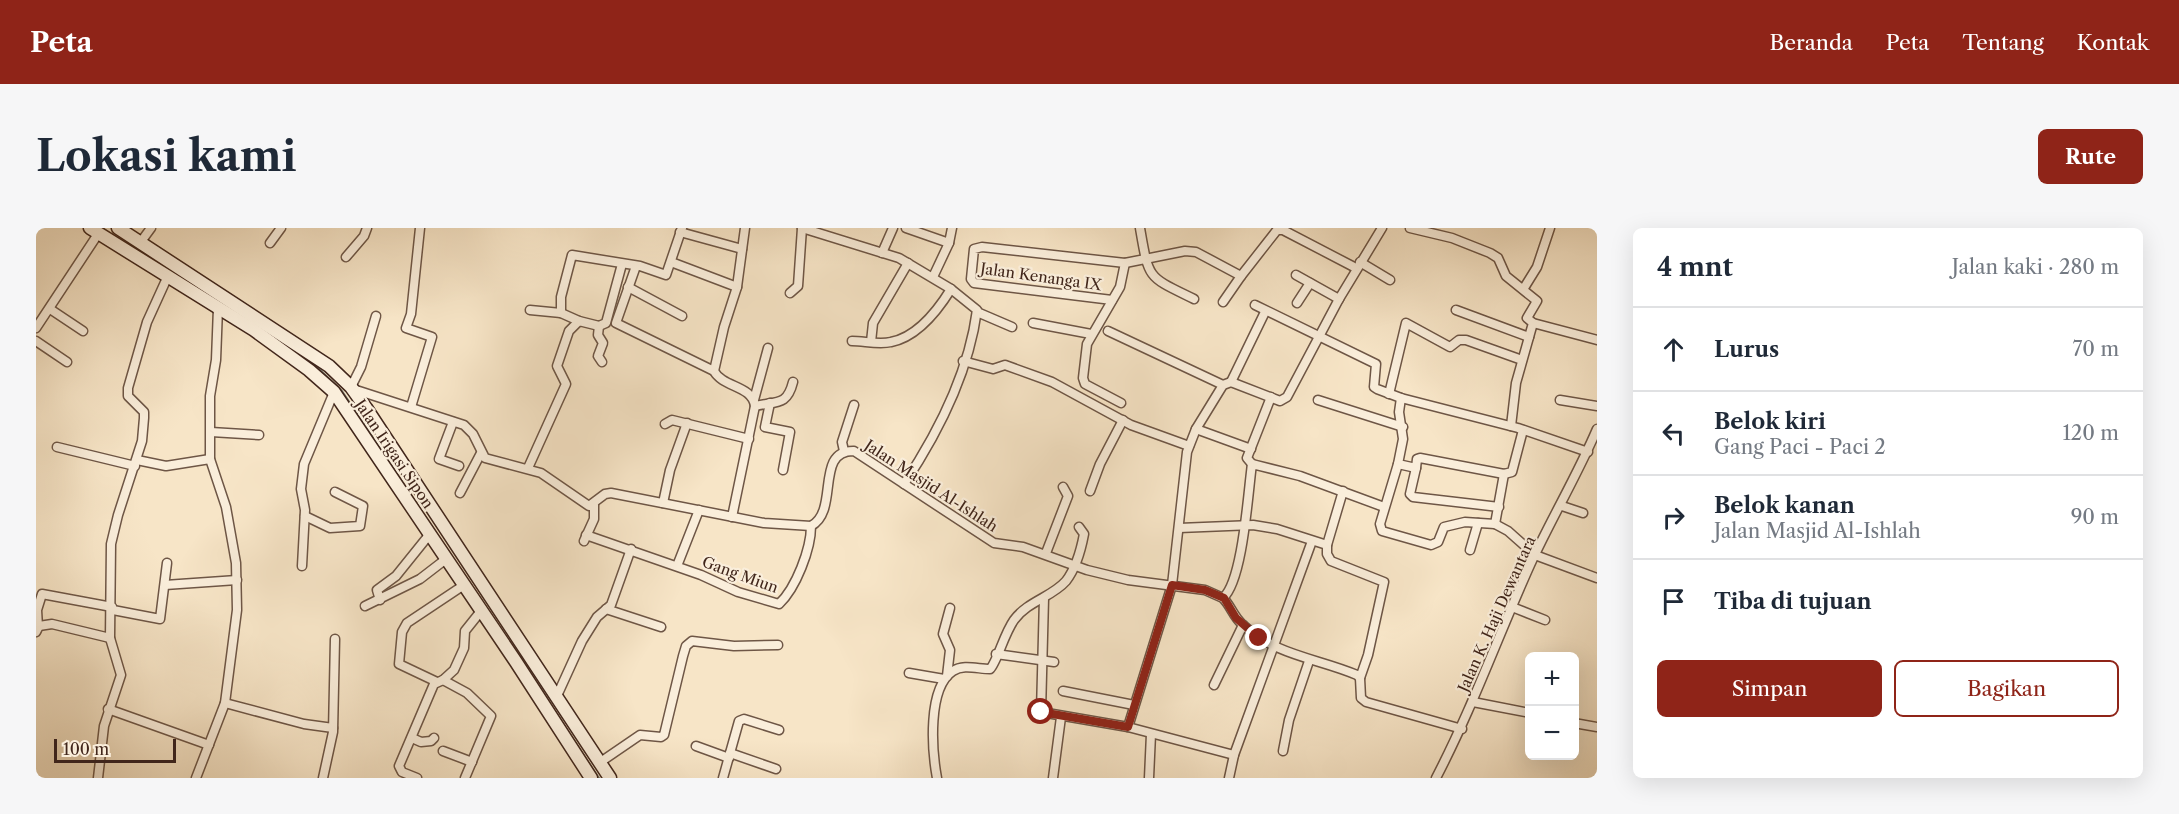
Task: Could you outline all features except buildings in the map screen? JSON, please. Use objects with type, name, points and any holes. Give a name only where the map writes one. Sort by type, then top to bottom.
[{"type":"street","points":[[140,243],[151,228]]},
{"type":"street","points":[[270,243],[281,228]]},
{"type":"street","points":[[346,257],[364,236],[367,228]]},
{"type":"street","points":[[411,407],[432,337],[406,328],[412,302],[420,228]]},
{"type":"street","points":[[714,371],[724,327],[737,287],[745,228]]},
{"type":"street","points":[[790,293],[798,286],[802,228],[908,263],[975,306],[977,312],[954,391],[932,439],[904,484]]},
{"type":"street","points":[[882,253],[893,228]]},
{"type":"street","points":[[906,228],[949,243]]},
{"type":"street","points":[[933,277],[949,243],[952,228]]},
{"type":"street","points":[[1121,403],[1085,384],[1084,350],[1091,334],[1134,262],[1140,228]]},
{"type":"street","points":[[1108,331],[1227,384],[1280,400],[1287,397],[1338,299],[1382,228]]},
{"type":"street","points":[[1410,228],[1452,238],[1498,258],[1506,276],[1524,288],[1537,301],[1527,318],[1533,323],[1597,340]]},
{"type":"street","points":[[1524,288],[1537,267],[1550,228]]},
{"type":"street","name":"Jalan Irigasi Sipon","points":[[126,230],[140,243],[333,382],[429,535],[591,778]]},
{"type":"street","points":[[561,314],[561,297],[572,255],[636,266],[664,275],[671,262],[681,230],[742,249]]},
{"type":"street","points":[[1223,302],[1277,230],[1290,232],[1390,280]]},
{"type":"street","points":[[36,328],[50,309],[94,231]]},
{"type":"street","name":"Jalan Irigasi Sipon","points":[[94,231],[333,382],[352,388],[610,778]]},
{"type":"street","name":"Jalan Kenanga IX","points":[[1112,300],[974,283],[971,279],[974,249],[982,247],[1134,262]]},
{"type":"street","points":[[1134,262],[1185,251],[1196,252],[1241,276]]},
{"type":"street","points":[[671,262],[737,287]]},
{"type":"street","points":[[1134,262],[1152,276],[1194,299]]},
{"type":"street","points":[[871,342],[873,322],[908,263]]},
{"type":"street","points":[[530,310],[561,314],[599,326],[607,321],[622,264]]},
{"type":"street","points":[[636,266],[616,318],[618,325],[714,371],[720,379],[749,393],[755,403]]},
{"type":"street","points":[[1296,275],[1338,299]]},
{"type":"street","points":[[98,778],[108,709],[121,675],[110,638],[113,609],[111,544],[142,441],[144,412],[128,396],[128,388],[147,322],[167,278]]},
{"type":"street","points":[[1298,303],[1310,283]]},
{"type":"street","points":[[628,287],[682,316]]},
{"type":"street","points":[[852,341],[891,342],[915,331],[937,309],[951,289]]},
{"type":"street","points":[[1255,305],[1265,312],[1376,364],[1374,387],[1389,394],[1511,426],[1588,452]]},
{"type":"street","points":[[196,778],[225,703],[237,610],[237,580],[226,507],[210,459],[210,396],[216,360],[218,308]]},
{"type":"street","points":[[50,309],[83,332]]},
{"type":"street","points":[[1456,310],[1529,337]]},
{"type":"street","points":[[977,312],[1011,327]]},
{"type":"street","points":[[1128,727],[1172,585],[1185,462],[1189,446],[1196,429],[1227,384],[1265,312]]},
{"type":"street","points":[[376,316],[361,367],[352,388],[469,429],[481,453],[490,461],[528,468],[550,477],[584,505],[594,505],[605,494],[611,493],[764,523],[811,526]]},
{"type":"street","points":[[528,468],[566,384],[557,366],[569,331],[579,321]]},
{"type":"street","points":[[1033,323],[1091,334]]},
{"type":"street","points":[[1511,426],[1522,360],[1533,323]]},
{"type":"street","points":[[1389,394],[1406,324],[1449,347],[1459,340],[1466,340],[1522,360]]},
{"type":"street","points":[[599,326],[598,335],[603,343],[598,356],[602,362]]},
{"type":"street","points":[[36,341],[67,362]]},
{"type":"street","points":[[732,517],[768,348]]},
{"type":"street","points":[[963,361],[993,369],[1009,366],[1052,382],[1123,420],[1189,446]]},
{"type":"street","points":[[302,566],[304,516],[302,489],[305,459],[333,382]]},
{"type":"street","points":[[755,403],[784,401],[789,396],[793,382]]},
{"type":"street","points":[[1271,397],[1247,458],[1252,464],[1281,470],[1384,507]]},
{"type":"street","points":[[1401,398],[1399,412],[1403,439],[1380,524],[1382,531],[1431,545],[1438,542],[1444,527],[1465,522],[1495,524],[1508,531],[1535,555],[1597,578]]},
{"type":"street","points":[[1318,400],[1403,427]]},
{"type":"street","points":[[1560,400],[1597,406]]},
{"type":"street","points":[[770,403],[765,427],[790,432],[783,470]]},
{"type":"street","points":[[844,451],[842,441],[854,405]]},
{"type":"street","points":[[665,424],[672,420],[748,439]]},
{"type":"street","points":[[1090,491],[1100,464],[1123,420]]},
{"type":"street","points":[[453,422],[439,459],[459,466]]},
{"type":"street","points":[[663,503],[670,470],[687,423]]},
{"type":"street","points":[[1196,429],[1251,448]]},
{"type":"street","name":"Jalan K. Haji Dewantara","points":[[1436,778],[1462,729],[1535,555],[1562,506],[1597,429]]},
{"type":"street","points":[[1499,507],[1413,497],[1410,494],[1417,459],[1504,474],[1512,472],[1524,430]]},
{"type":"street","points":[[211,432],[259,435]]},
{"type":"street","points":[[57,447],[136,463],[166,466],[210,459]]},
{"type":"street","name":"Jalan Masjid Al-Ishlah","points":[[811,526],[818,522],[824,509],[830,468],[837,455],[844,451],[854,451],[994,543],[1046,553],[1075,566],[1138,582],[1205,590],[1224,598]]},
{"type":"street","points":[[460,493],[481,453]]},
{"type":"street","points":[[1252,464],[1234,584],[1224,598],[1232,613],[1243,625],[1274,647],[1360,678]]},
{"type":"street","points":[[1398,464],[1416,468]]},
{"type":"street","points":[[1495,524],[1504,474]]},
{"type":"street","points":[[1046,553],[1068,496],[1063,487]]},
{"type":"street","points":[[1343,491],[1327,545],[1327,554],[1331,561],[1384,582],[1368,656],[1360,678],[1361,698],[1365,702],[1462,729]]},
{"type":"street","points":[[304,516],[330,528],[360,526],[363,506],[335,492]]},
{"type":"street","points":[[594,505],[594,519],[585,538],[631,549],[678,566],[699,510]]},
{"type":"street","points":[[1562,506],[1583,513]]},
{"type":"street","points":[[1470,550],[1478,523]]},
{"type":"street","name":"Gang Miun","points":[[678,566],[725,587],[779,604],[805,559],[811,542],[811,526]]},
{"type":"street","points":[[1179,528],[1243,526],[1277,529],[1327,545]]},
{"type":"street","points":[[909,673],[946,677],[962,668],[990,669],[995,664],[996,654],[1007,631],[1026,606],[1065,582],[1075,566],[1084,534],[1079,527]]},
{"type":"street","points":[[380,600],[377,590],[396,576],[429,535]]},
{"type":"street","points":[[1229,778],[1234,755],[1312,541]]},
{"type":"street","points":[[556,698],[582,641],[597,617],[611,605],[631,549]]},
{"type":"street","points":[[365,606],[420,579],[446,559]]},
{"type":"street","points":[[110,638],[52,624],[37,630],[37,610],[42,594],[160,619],[167,563]]},
{"type":"street","points":[[165,585],[237,580]]},
{"type":"street","points":[[464,585],[412,617],[402,632],[399,664],[467,693],[489,712],[491,716],[465,778]]},
{"type":"street","points":[[1044,598],[1040,709],[1044,713],[1128,727],[1234,755]]},
{"type":"street","points":[[1512,607],[1545,620]]},
{"type":"street","points":[[937,778],[933,725],[937,698],[946,677],[950,650],[942,634],[950,608]]},
{"type":"street","points":[[606,609],[661,627]]},
{"type":"street","points":[[417,778],[399,769],[440,681],[454,670],[464,648],[465,631],[481,611]]},
{"type":"street","points":[[1214,685],[1243,625]]},
{"type":"street","points":[[323,778],[333,728],[335,639]]},
{"type":"street","points":[[599,763],[640,735],[661,737],[664,735],[686,645],[692,641],[734,646],[778,645]]},
{"type":"street","points":[[996,654],[1054,662]]},
{"type":"street","points":[[1283,751],[1289,720],[1309,661]]},
{"type":"street","points":[[1063,691],[1134,705]]},
{"type":"street","points":[[1473,702],[1525,712]]},
{"type":"street","points":[[225,703],[304,724],[333,728]]},
{"type":"street","points":[[108,709],[208,745]]},
{"type":"street","points":[[1053,778],[1061,717]]},
{"type":"street","points":[[723,778],[739,721],[744,719],[779,730]]},
{"type":"street","points":[[1579,724],[1597,728]]},
{"type":"street","points":[[1149,778],[1151,734]]},
{"type":"street","points":[[412,738],[426,742],[434,738]]},
{"type":"street","points":[[696,746],[776,769]]},
{"type":"street","points":[[443,751],[472,762]]},
{"type":"waterway","points":[[102,228],[132,247]]},
{"type":"waterway","points":[[281,342],[317,367],[342,391],[599,778]]},
{"type":"route","points":[[1041,712],[1128,727],[1172,585],[1205,590],[1224,598],[1236,618],[1259,638]]}]
